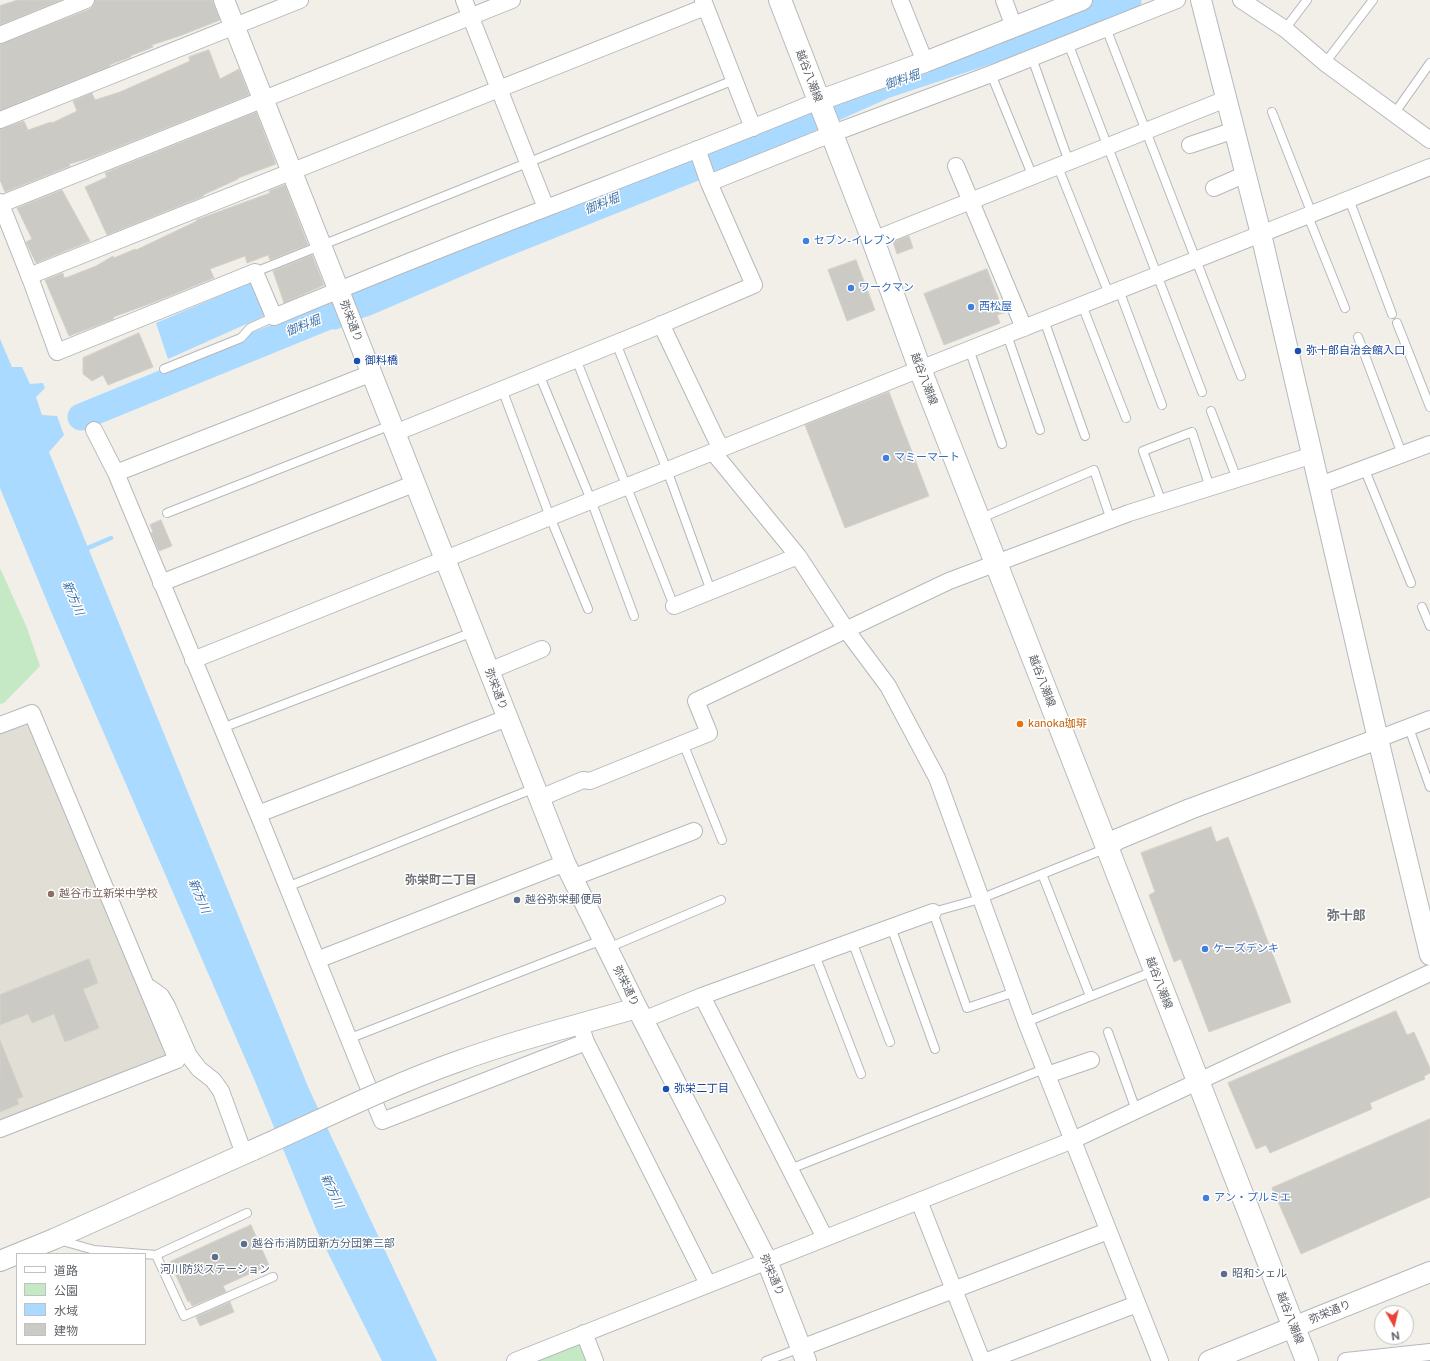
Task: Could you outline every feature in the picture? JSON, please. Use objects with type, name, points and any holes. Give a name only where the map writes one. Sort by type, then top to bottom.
[{"type":"main road","name":"越谷八潮線","points":[[780,0],[873,240],[920,369],[1307,1361]]},
{"type":"street","points":[[0,35],[86,0]]},
{"type":"street","name":"弥栄通り","points":[[224,0],[416,483],[507,718],[569,870],[640,1014],[767,1261],[804,1354]]},
{"type":"street","points":[[0,120],[300,0]]},
{"type":"street","points":[[464,0],[546,208]]},
{"type":"street","points":[[512,0],[0,203],[57,352],[255,272],[274,317],[340,293],[546,208],[697,152],[753,128],[820,104],[1082,0]]},
{"type":"street","points":[[900,0],[925,62]]},
{"type":"street","points":[[1004,0],[1014,27]]},
{"type":"street","points":[[708,181],[830,132],[991,74],[1177,0]]},
{"type":"street","points":[[1201,0],[1262,234],[1378,739],[1430,955]]},
{"type":"street","points":[[1241,0],[1285,29],[1325,63],[1394,114],[1429,137]]},
{"type":"street","points":[[29,276],[499,89],[704,4],[753,128]]},
{"type":"street","points":[[873,240],[1226,99]]},
{"type":"street","points":[[1190,145],[1235,130]]},
{"type":"street","points":[[394,429],[576,360],[754,286],[708,181],[697,152]]},
{"type":"street","points":[[956,166],[1024,328]]},
{"type":"street","points":[[193,660],[626,486],[1430,167]]},
{"type":"street","points":[[1214,188],[1246,174]]},
{"type":"street","points":[[660,324],[713,432],[717,450],[798,556],[847,630],[888,686],[937,778],[1014,992],[1160,1361]]},
{"type":"street","points":[[116,473],[372,373]]},
{"type":"street","points":[[94,430],[116,473],[258,814],[382,1121],[578,1031]]},
{"type":"street","points":[[1320,485],[1430,444]]},
{"type":"street","points":[[537,793],[584,780],[590,781],[709,733],[696,700],[949,582],[1111,520],[1313,455]]},
{"type":"street","points":[[161,583],[416,483]]},
{"type":"street","points":[[674,606],[798,556]]},
{"type":"street","points":[[489,670],[542,649]]},
{"type":"street","points":[[0,725],[32,713],[177,1060],[0,1129]]},
{"type":"street","points":[[258,814],[507,718]]},
{"type":"street","points":[[1107,847],[1118,839],[1190,810],[1430,719]]},
{"type":"street","points":[[316,960],[569,870],[694,831]]},
{"type":"street","points":[[20,1253],[405,1082],[451,1064],[509,1044],[578,1031],[702,996],[933,912]]},
{"type":"street","points":[[516,1361],[1073,1140],[1430,973]]},
{"type":"street","points":[[144,980],[161,996],[167,1006],[189,1056],[199,1069],[213,1080],[220,1091],[248,1152]]},
{"type":"street","points":[[702,996],[825,1238]]},
{"type":"street","points":[[578,1031],[708,1284]]},
{"type":"street","points":[[1046,1072],[1091,1060]]},
{"type":"street","points":[[919,1201],[982,1361]]},
{"type":"street","points":[[804,1354],[954,1290],[1108,1231]]},
{"type":"street","points":[[0,1261],[16,1254]]},
{"type":"street","name":"弥栄通り","points":[[1209,1361],[1236,1356],[1294,1327],[1430,1272]]},
{"type":"street","points":[[987,1361],[1137,1304]]},
{"type":"street","points":[[584,1333],[595,1361]]},
{"type":"street","points":[[1346,1361],[1430,1352]]},
{"type":"lane","points":[[1285,29],[1307,0]]},
{"type":"lane","points":[[1325,63],[1373,0]]},
{"type":"lane","points":[[1106,28],[1241,376]]},
{"type":"lane","points":[[1068,43],[1202,392]]},
{"type":"lane","points":[[1032,58],[1064,164],[1114,292],[1162,405]]},
{"type":"lane","points":[[1394,114],[1430,64]]},
{"type":"lane","points":[[991,74],[1033,177]]},
{"type":"lane","points":[[255,272],[734,80]]},
{"type":"lane","points":[[1272,112],[1345,308]]},
{"type":"lane","points":[[1349,199],[1392,314]]},
{"type":"lane","points":[[1082,305],[1126,418]]},
{"type":"lane","points":[[164,369],[241,338],[250,328],[274,317]]},
{"type":"lane","points":[[1044,320],[1085,436]]},
{"type":"lane","points":[[1398,323],[1430,407]]},
{"type":"lane","points":[[1007,335],[1040,430]]},
{"type":"lane","points":[[1358,337],[1402,454]]},
{"type":"lane","points":[[616,343],[667,470],[711,591]]},
{"type":"lane","points":[[969,350],[1002,444]]},
{"type":"lane","points":[[576,360],[674,606]]},
{"type":"lane","points":[[539,374],[592,500],[634,616]]},
{"type":"lane","points":[[502,389],[550,517],[588,609]]},
{"type":"lane","points":[[1212,411],[1237,479]]},
{"type":"lane","points":[[167,513],[394,429]]},
{"type":"lane","points":[[1162,503],[1144,451],[1192,432],[1210,488]]},
{"type":"lane","points":[[1364,468],[1411,583]]},
{"type":"lane","points":[[979,520],[1094,470],[1111,520]]},
{"type":"lane","points":[[1422,607],[1430,626]]},
{"type":"lane","points":[[222,728],[473,632]]},
{"type":"lane","points":[[1409,728],[1430,787]]},
{"type":"lane","points":[[683,743],[722,840]]},
{"type":"lane","points":[[287,887],[537,793]]},
{"type":"lane","points":[[1014,992],[967,1008],[933,912],[980,899],[1107,847]]},
{"type":"lane","points":[[1042,874],[1090,996]]},
{"type":"lane","points":[[348,1039],[721,900]]},
{"type":"lane","points":[[891,928],[935,1049]]},
{"type":"lane","points":[[852,941],[890,1042]]},
{"type":"lane","points":[[815,955],[861,1074]]},
{"type":"lane","points":[[1026,1022],[1155,971]]},
{"type":"lane","points":[[1108,1032],[1136,1110]]},
{"type":"lane","points":[[790,1169],[1046,1072]]},
{"type":"lane","points":[[146,1254],[156,1255],[247,1213]]},
{"type":"lane","points":[[54,1239],[94,1250],[131,1253]]},
{"type":"lane","points":[[156,1255],[184,1316],[273,1277]]},
{"type":"lane","points":[[766,1361],[804,1354]]},
{"type":"shaded area","name":"越谷市立新栄中学校","points":[[29,721],[170,1057],[0,1123],[0,732]]},
{"type":"green space","points":[[0,568],[27,628],[40,666],[4,703],[0,704]]},
{"type":"green space","points":[[576,1343],[583,1348],[588,1361],[532,1361]]},
{"type":"water","points":[[257,280],[271,313],[168,359],[156,323]]},
{"type":"water","name":"新方川","points":[[0,339],[12,367],[22,367],[30,384],[43,383],[45,388],[36,397],[42,415],[57,416],[64,435],[49,452],[309,1089],[437,1361],[382,1361],[317,1231],[254,1079],[53,616],[0,488]]},
{"type":"building","points":[[18,0],[61,0],[0,25],[0,6]]},
{"type":"building","points":[[95,0],[212,0],[220,20],[152,45],[153,47],[109,65],[110,66],[0,110],[0,44],[90,9],[94,5]]},
{"type":"building","points":[[209,50],[220,79],[239,69],[249,95],[90,158],[69,164],[70,166],[5,192],[0,180],[0,129],[24,121],[28,130],[51,122],[52,123],[77,111],[73,101],[92,93],[95,100],[120,92],[190,61],[189,57]]},
{"type":"building","points":[[256,112],[276,164],[238,178],[203,195],[204,196],[107,235],[85,187],[107,177],[105,173]]},
{"type":"building","points":[[285,185],[308,245],[270,260],[268,255],[247,263],[245,256],[210,269],[214,278],[113,317],[114,319],[69,336],[45,280],[63,273],[64,278],[68,277],[96,266],[113,256],[114,258],[135,249],[136,250],[197,221],[196,220],[270,193],[269,191]]},
{"type":"building","points":[[62,190],[90,241],[36,263],[26,242],[32,239],[17,208]]},
{"type":"building","points":[[909,236],[913,248],[897,254],[893,242]]},
{"type":"building","points":[[312,255],[324,285],[284,303],[273,271]]},
{"type":"building","points":[[856,260],[875,310],[847,321],[828,270]]},
{"type":"building","points":[[987,269],[1004,313],[997,315],[1000,323],[944,345],[924,294]]},
{"type":"building","points":[[139,333],[153,367],[108,385],[103,375],[92,381],[83,374],[83,358]]},
{"type":"building","points":[[889,392],[929,496],[845,528],[805,425]]},
{"type":"building","points":[[161,520],[172,546],[159,551],[151,533],[153,532],[150,525]]},
{"type":"building","points":[[1211,827],[1216,842],[1228,837],[1291,1002],[1209,1032],[1181,959],[1174,962],[1149,895],[1155,892],[1141,853]]},
{"type":"building","points":[[89,959],[98,983],[83,989],[99,1028],[65,1042],[54,1014],[32,1023],[28,1014],[0,1025],[0,995]]},
{"type":"building","points":[[1396,1011],[1407,1035],[1414,1032],[1430,1068],[1430,1073],[1424,1076],[1425,1079],[1370,1103],[1372,1109],[1270,1153],[1266,1145],[1256,1149],[1228,1083]]},
{"type":"building","points":[[0,1040],[23,1097],[17,1099],[19,1104],[0,1112]]},
{"type":"building","points":[[1430,1119],[1430,1197],[1301,1254],[1272,1188]]},
{"type":"building","points":[[251,1225],[269,1265],[223,1286],[226,1292],[192,1306],[190,1301],[188,1302],[170,1262]]},
{"type":"building","points":[[230,1302],[234,1312],[200,1326],[196,1317]]},
{"type":"waterway","name":"御料堀","points":[[81,417],[331,315],[334,316],[338,312],[365,303],[491,249],[746,147],[885,85],[1000,47],[1128,0]]},
{"type":"waterway","points":[[83,550],[111,538]]},
{"type":"place","name":"セブン-イレブン","points":[[806,241]]},
{"type":"place","name":"ワークマン","points":[[851,288]]},
{"type":"place","name":"西松屋","points":[[971,307]]},
{"type":"place","name":"弥十郎自治会館入口","points":[[1298,351]]},
{"type":"place","name":"御料橋","points":[[357,361]]},
{"type":"place","name":"マミーマート","points":[[886,458]]},
{"type":"place","name":"kanoka珈琲","points":[[1020,724]]},
{"type":"place","name":"越谷市立新栄中学校","points":[[51,894]]},
{"type":"place","name":"越谷弥栄郵便局","points":[[517,900]]},
{"type":"place","name":"ケーズデンキ","points":[[1205,949]]},
{"type":"place","name":"弥栄二丁目","points":[[666,1089]]},
{"type":"place","name":"アン・プルミエ","points":[[1206,1198]]},
{"type":"place","name":"越谷市消防団新方分団第三部","points":[[244,1244]]},
{"type":"place","name":"河川防災ステーション","points":[[215,1257]]},
{"type":"place","name":"昭和シェル","points":[[1224,1274]]},
{"type":"district","name":"弥栄町二丁目","points":[[441,880]]},
{"type":"district","name":"弥十郎","points":[[1346,916]]}]
